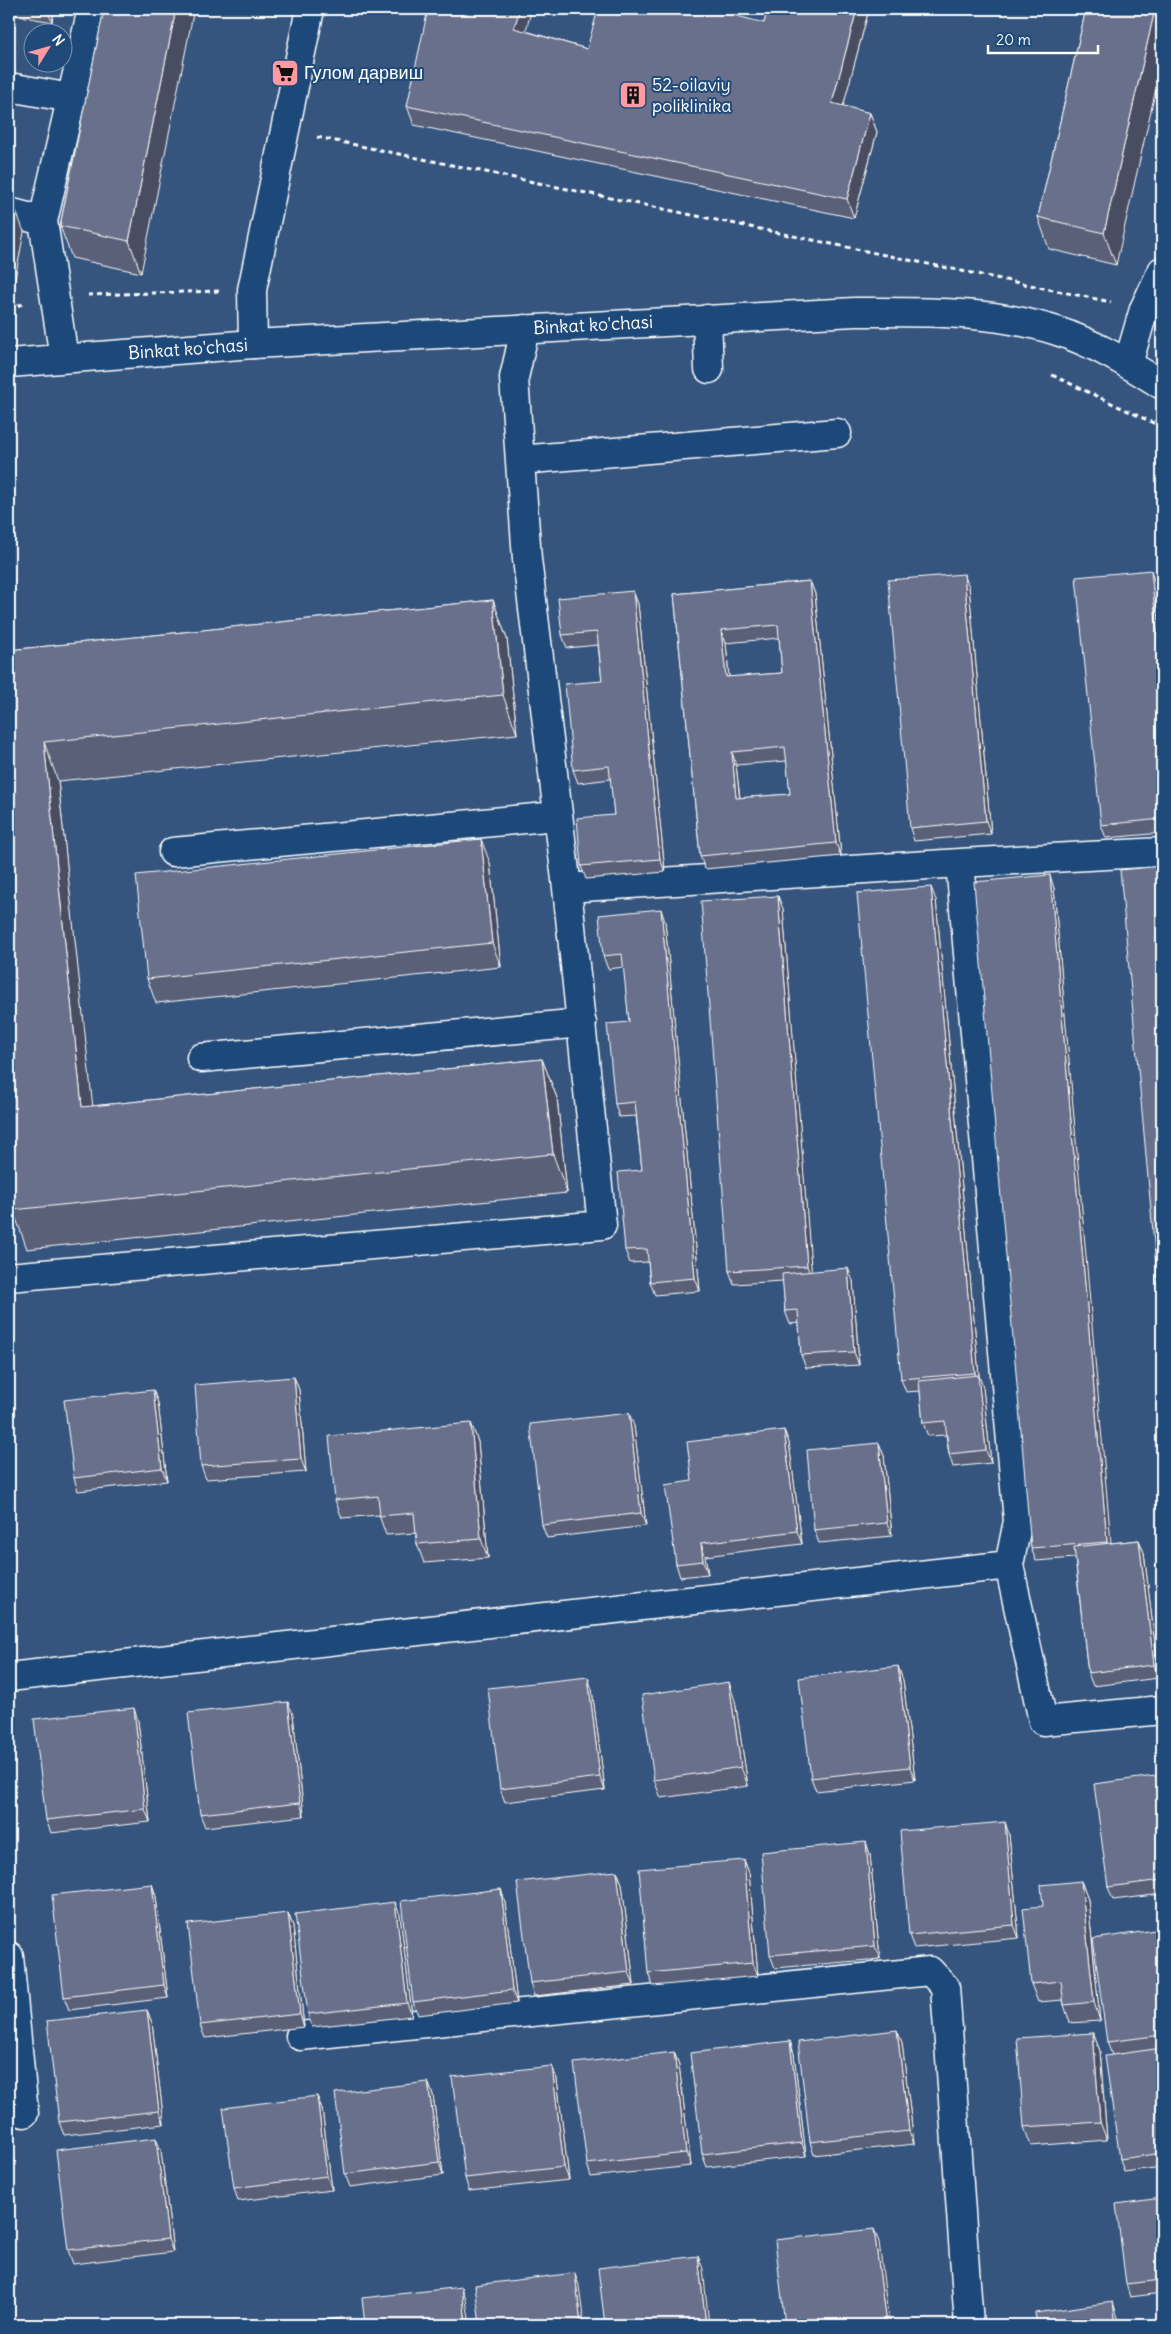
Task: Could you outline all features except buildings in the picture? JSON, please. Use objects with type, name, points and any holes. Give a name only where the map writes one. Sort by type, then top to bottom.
[{"type":"main road","points":[[64,358],[43,220],[92,9]]},
{"type":"main road","points":[[253,344],[252,290],[310,9]]},
{"type":"main road","points":[[9,87],[72,98]]},
{"type":"main road","points":[[9,212],[43,220]]},
{"type":"main road","points":[[1128,364],[1144,309],[1162,270]]},
{"type":"main road","name":"Binkat ko'chasi","points":[[9,364],[253,344],[855,312],[934,312],[1010,319],[1058,331],[1128,364],[1162,385]]},
{"type":"main road","points":[[707,319],[709,369]]},
{"type":"main road","points":[[9,1277],[602,1225],[567,888],[527,559],[514,378],[525,329]]},
{"type":"main road","points":[[520,460],[837,433]]},
{"type":"main road","points":[[172,852],[557,816]]},
{"type":"main road","points":[[567,888],[1162,852]]},
{"type":"main road","points":[[960,863],[1018,1520],[1009,1565],[1043,1721],[1162,1710]]},
{"type":"main road","points":[[201,1058],[582,1023]]},
{"type":"main road","points":[[9,1677],[1009,1565]]},
{"type":"main road","points":[[9,1956],[24,2113]]},
{"type":"main road","points":[[300,2036],[930,1971],[945,1987],[969,2325]]},
{"type":"path","points":[[284,130],[1144,309]]},
{"type":"path","points":[[9,308],[54,296],[252,290]]},
{"type":"path","points":[[1052,375],[1162,427]]},
{"type":"place","name":"Гулом дарвиш","points":[[285,73]]},
{"type":"place","name":"52-oilaviy poliklinika","points":[[633,95]]}]
